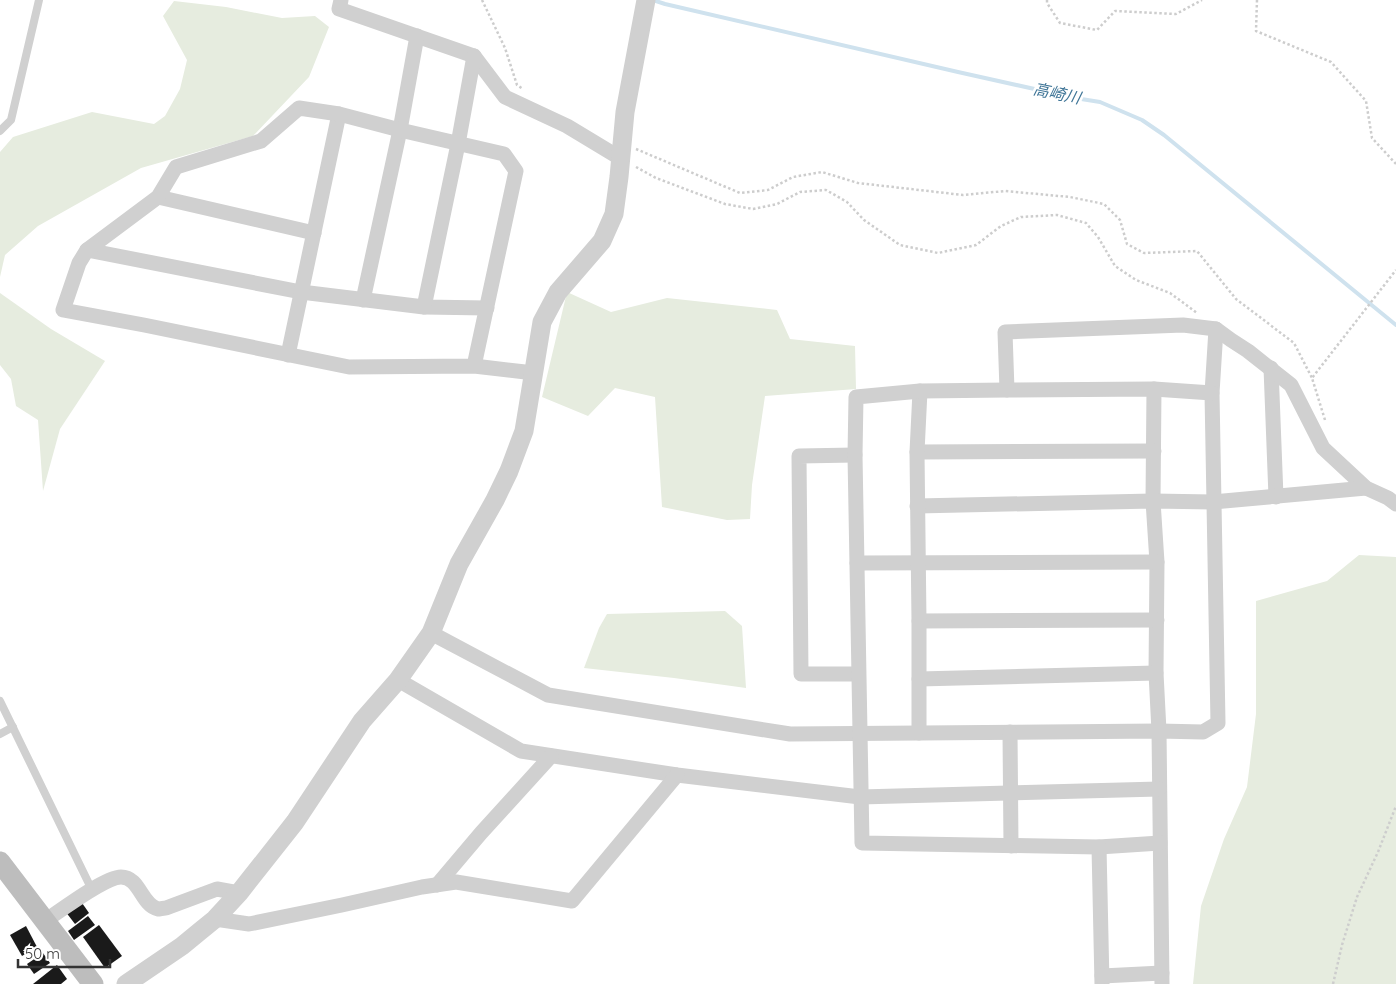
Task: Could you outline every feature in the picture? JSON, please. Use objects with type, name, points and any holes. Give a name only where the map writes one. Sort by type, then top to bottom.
[{"type":"main road","points":[[0,862],[93,984]]},
{"type":"street","points":[[341,0],[339,9],[474,56],[505,97],[621,150]]},
{"type":"street","points":[[126,984],[182,946],[215,919],[238,893],[295,822],[362,721],[398,680],[431,633],[459,564],[495,500],[524,431],[542,322],[558,292],[602,241],[614,214],[624,112],[646,0]]},
{"type":"street","points":[[363,300],[400,130],[417,36]]},
{"type":"street","points":[[424,308],[474,56]]},
{"type":"street","points":[[474,366],[516,171],[504,154],[339,114],[299,108],[261,141],[176,167],[158,197],[87,250],[79,263],[63,310],[349,367],[474,366],[534,373]]},
{"type":"street","points":[[288,355],[339,114]]},
{"type":"street","points":[[158,197],[314,233]]},
{"type":"street","points":[[87,250],[301,292],[424,308],[487,308]]},
{"type":"street","points":[[1007,390],[1005,332],[1183,325],[1216,328],[1291,385],[1323,448],[1366,488],[1388,498],[1396,504]]},
{"type":"street","points":[[431,633],[548,695],[790,734],[1203,732],[1218,723],[1212,393],[1216,328]]},
{"type":"street","points":[[1271,368],[1276,498]]},
{"type":"street","points":[[1160,843],[1099,847],[862,844],[855,455],[856,397],[920,391],[1007,390],[1154,389],[1212,393]]},
{"type":"street","points":[[1099,847],[1102,980],[1162,979],[1159,731],[1156,673],[1157,562],[1153,501],[1154,389]]},
{"type":"street","points":[[919,733],[917,452],[920,391]]},
{"type":"street","points":[[917,452],[1154,451]]},
{"type":"street","points":[[855,455],[799,456],[801,674],[858,674]]},
{"type":"street","points":[[918,506],[1153,501],[1213,502],[1276,498],[1366,488]]},
{"type":"street","points":[[857,563],[1157,562]]},
{"type":"street","points":[[919,621],[1157,620]]},
{"type":"street","points":[[919,679],[1156,673]]},
{"type":"street","points":[[398,680],[521,751],[677,775],[860,797],[1159,789]]},
{"type":"street","points":[[1010,732],[1011,846]]},
{"type":"street","points":[[437,885],[480,833],[551,756]]},
{"type":"street","points":[[215,919],[249,924],[422,887],[456,882],[572,901],[677,775]]},
{"type":"street","points":[[45,921],[113,878],[129,878],[150,905],[158,909],[166,908],[217,889],[238,893]]},
{"type":"lane","points":[[0,132],[11,120],[39,0]]},
{"type":"lane","points":[[0,701],[92,890]]},
{"type":"lane","points":[[0,734],[13,727]]},
{"type":"path","points":[[482,0],[505,48],[517,85],[524,90]]},
{"type":"path","points":[[1047,0],[1060,23],[1097,30],[1115,11],[1176,14],[1202,0]]},
{"type":"path","points":[[1257,0],[1256,31],[1331,62],[1366,101],[1372,138],[1396,164]]},
{"type":"path","points":[[621,150],[656,178],[724,204],[753,209],[777,204],[800,192],[826,190],[847,202],[864,220],[900,245],[938,253],[976,245],[1001,226],[1021,217],[1057,215],[1086,223],[1098,237],[1115,266],[1136,280],[1170,293],[1216,328]]},
{"type":"path","points":[[621,150],[740,192],[768,190],[793,177],[822,172],[858,183],[963,195],[1005,191],[1070,197],[1104,204],[1120,220],[1127,244],[1144,253],[1197,250],[1236,299],[1294,343],[1312,378],[1326,422]]},
{"type":"path","points":[[1312,378],[1396,270]]},
{"type":"path","points":[[1333,984],[1342,945],[1357,897],[1378,852],[1396,806]]},
{"type":"shaded area","points":[[174,1],[226,7],[282,18],[315,16],[329,27],[309,77],[253,136],[141,168],[38,226],[5,255],[0,277],[0,152],[13,137],[92,112],[154,124],[165,116],[180,89],[187,60],[163,16]]},
{"type":"shaded area","points":[[567,292],[611,312],[667,298],[777,310],[790,339],[855,346],[856,389],[765,396],[752,485],[750,519],[727,520],[662,507],[655,397],[615,388],[588,416],[542,397]]},
{"type":"shaded area","points":[[0,293],[51,329],[105,361],[60,429],[43,491],[38,420],[16,406],[11,379],[0,365]]},
{"type":"shaded area","points":[[1359,555],[1396,557],[1396,984],[1193,984],[1201,906],[1224,839],[1247,787],[1256,714],[1256,601],[1327,581]]},
{"type":"shaded area","points":[[725,611],[742,626],[746,688],[584,668],[599,628],[607,614]]},
{"type":"building","points":[[80,900],[89,913],[75,924],[65,911]]},
{"type":"building","points":[[88,916],[95,925],[74,940],[68,931]]},
{"type":"building","points":[[99,925],[122,956],[105,968],[83,937]]},
{"type":"building","points":[[26,926],[37,947],[22,956],[10,935]]},
{"type":"building","points":[[43,953],[50,963],[34,974],[27,964]]},
{"type":"building","points":[[57,965],[67,979],[61,984],[33,984]]},
{"type":"waterway","name":"高崎川","points":[[653,0],[958,72],[1100,102],[1142,120],[1164,135],[1396,325]]}]
